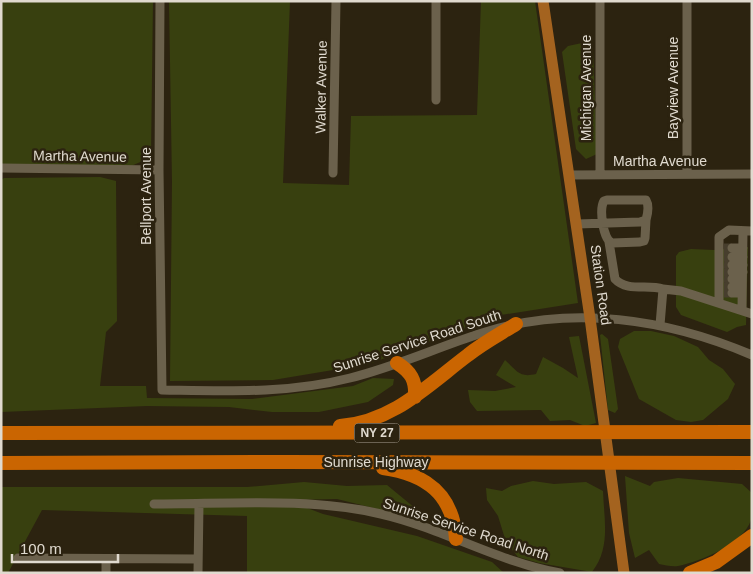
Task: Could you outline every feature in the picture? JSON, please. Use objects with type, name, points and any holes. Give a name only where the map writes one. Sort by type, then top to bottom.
[{"type":"highway","points":[[249,433],[359,423],[382,416],[415,397],[480,346],[516,324]]},
{"type":"highway","points":[[397,363],[406,369],[413,378],[415,397]]},
{"type":"highway","name":"Sunrise Highway","points":[[1,433],[752,432]]},
{"type":"highway","points":[[283,462],[382,468],[413,475],[436,490],[447,503],[452,514],[456,539]]},
{"type":"highway","name":"Sunrise Highway","points":[[1,463],[752,463]]},
{"type":"highway","points":[[690,573],[726,556],[752,536]]},
{"type":"main road","name":"Station Road","points":[[543,1],[590,318],[624,573]]},
{"type":"street","name":"Bellport Avenue","points":[[160,1],[159,170],[162,390]]},
{"type":"street","name":"Walker Avenue","points":[[333,173],[336,1]]},
{"type":"street","points":[[436,1],[436,100]]},
{"type":"street","name":"Michigan Avenue","points":[[600,1],[600,174]]},
{"type":"street","name":"Bayview Avenue","points":[[687,1],[687,174]]},
{"type":"street","name":"Martha Avenue","points":[[1,168],[159,170]]},
{"type":"street","name":"Martha Avenue","points":[[569,175],[752,174]]},
{"type":"street","points":[[609,242],[644,241],[648,203],[640,198],[607,200],[602,205],[603,224],[609,242],[615,279],[618,282],[624,286],[680,291],[725,269],[743,268]]},
{"type":"street","points":[[576,224],[640,222],[646,220]]},
{"type":"street","points":[[742,310],[743,268],[747,231],[729,230],[719,237],[725,269],[742,310],[752,314]]},
{"type":"street","points":[[725,269],[743,268]]},
{"type":"street","points":[[725,269],[743,268]]},
{"type":"street","points":[[725,269],[743,268]]},
{"type":"street","points":[[660,325],[663,289]]},
{"type":"street","name":"Sunrise Service Road South","points":[[162,390],[247,391],[291,389],[350,379],[476,334],[516,324],[545,320],[590,318],[628,320],[660,325],[704,337],[752,355]]},
{"type":"street","name":"Sunrise Service Road North","points":[[154,504],[306,503],[342,506],[382,514],[522,564],[560,573]]},
{"type":"street","points":[[198,573],[199,504]]},
{"type":"street","points":[[18,558],[198,559]]},
{"type":"street","points":[[106,559],[106,573]]},
{"type":"green space","points":[[1,1],[153,1],[151,154],[145,160],[131,166],[1,164]]},
{"type":"green space","points":[[169,1],[290,1],[283,183],[349,185],[351,116],[477,115],[481,1],[535,1],[578,303],[501,315],[369,364],[273,380],[170,381],[172,182]]},
{"type":"green space","points":[[582,43],[593,48],[597,154],[586,159],[576,149],[562,52],[568,46]]},
{"type":"green space","points":[[100,177],[116,181],[117,321],[106,332],[100,386],[146,386],[147,398],[252,399],[353,386],[373,378],[394,379],[393,385],[368,402],[319,412],[272,412],[229,407],[147,406],[1,412],[1,180],[4,178]]},
{"type":"green space","points":[[748,247],[746,325],[727,332],[681,315],[676,307],[676,256],[679,252],[691,249],[714,250]]},
{"type":"green space","points":[[634,331],[651,331],[674,336],[698,347],[709,360],[723,369],[735,384],[728,399],[703,420],[691,422],[676,420],[639,399],[618,347],[620,339]]},
{"type":"green space","points":[[602,334],[608,339],[618,409],[615,413],[608,410],[600,335]]},
{"type":"green space","points":[[579,336],[596,423],[585,426],[570,420],[550,421],[541,410],[477,411],[470,402],[468,390],[495,391],[516,387],[496,375],[505,360],[519,373],[530,375],[536,374],[543,357],[578,378],[569,337]]},
{"type":"green space","points":[[625,476],[650,486],[654,482],[678,478],[742,484],[752,493],[751,520],[747,529],[731,544],[710,556],[688,564],[669,566],[659,564],[649,550],[635,558],[629,533]]},
{"type":"green space","points":[[533,481],[554,484],[586,482],[603,491],[604,543],[598,563],[592,572],[539,563],[518,557],[506,542],[498,516],[487,500],[486,488],[502,491],[511,486]]},
{"type":"green space","points":[[304,482],[347,486],[387,485],[421,513],[414,518],[337,499],[286,500],[323,514],[417,536],[492,562],[504,573],[247,573],[247,516],[42,510],[8,573],[1,573],[1,487],[247,487]]},
{"type":"tunnel","points":[[724,248],[732,248]]},
{"type":"tunnel","points":[[724,257],[732,257]]},
{"type":"tunnel","points":[[724,264],[732,265]]},
{"type":"tunnel","points":[[724,272],[732,272]]},
{"type":"tunnel","points":[[724,278],[732,279]]},
{"type":"tunnel","points":[[724,287],[732,287]]},
{"type":"tunnel","points":[[724,293],[732,293]]}]
